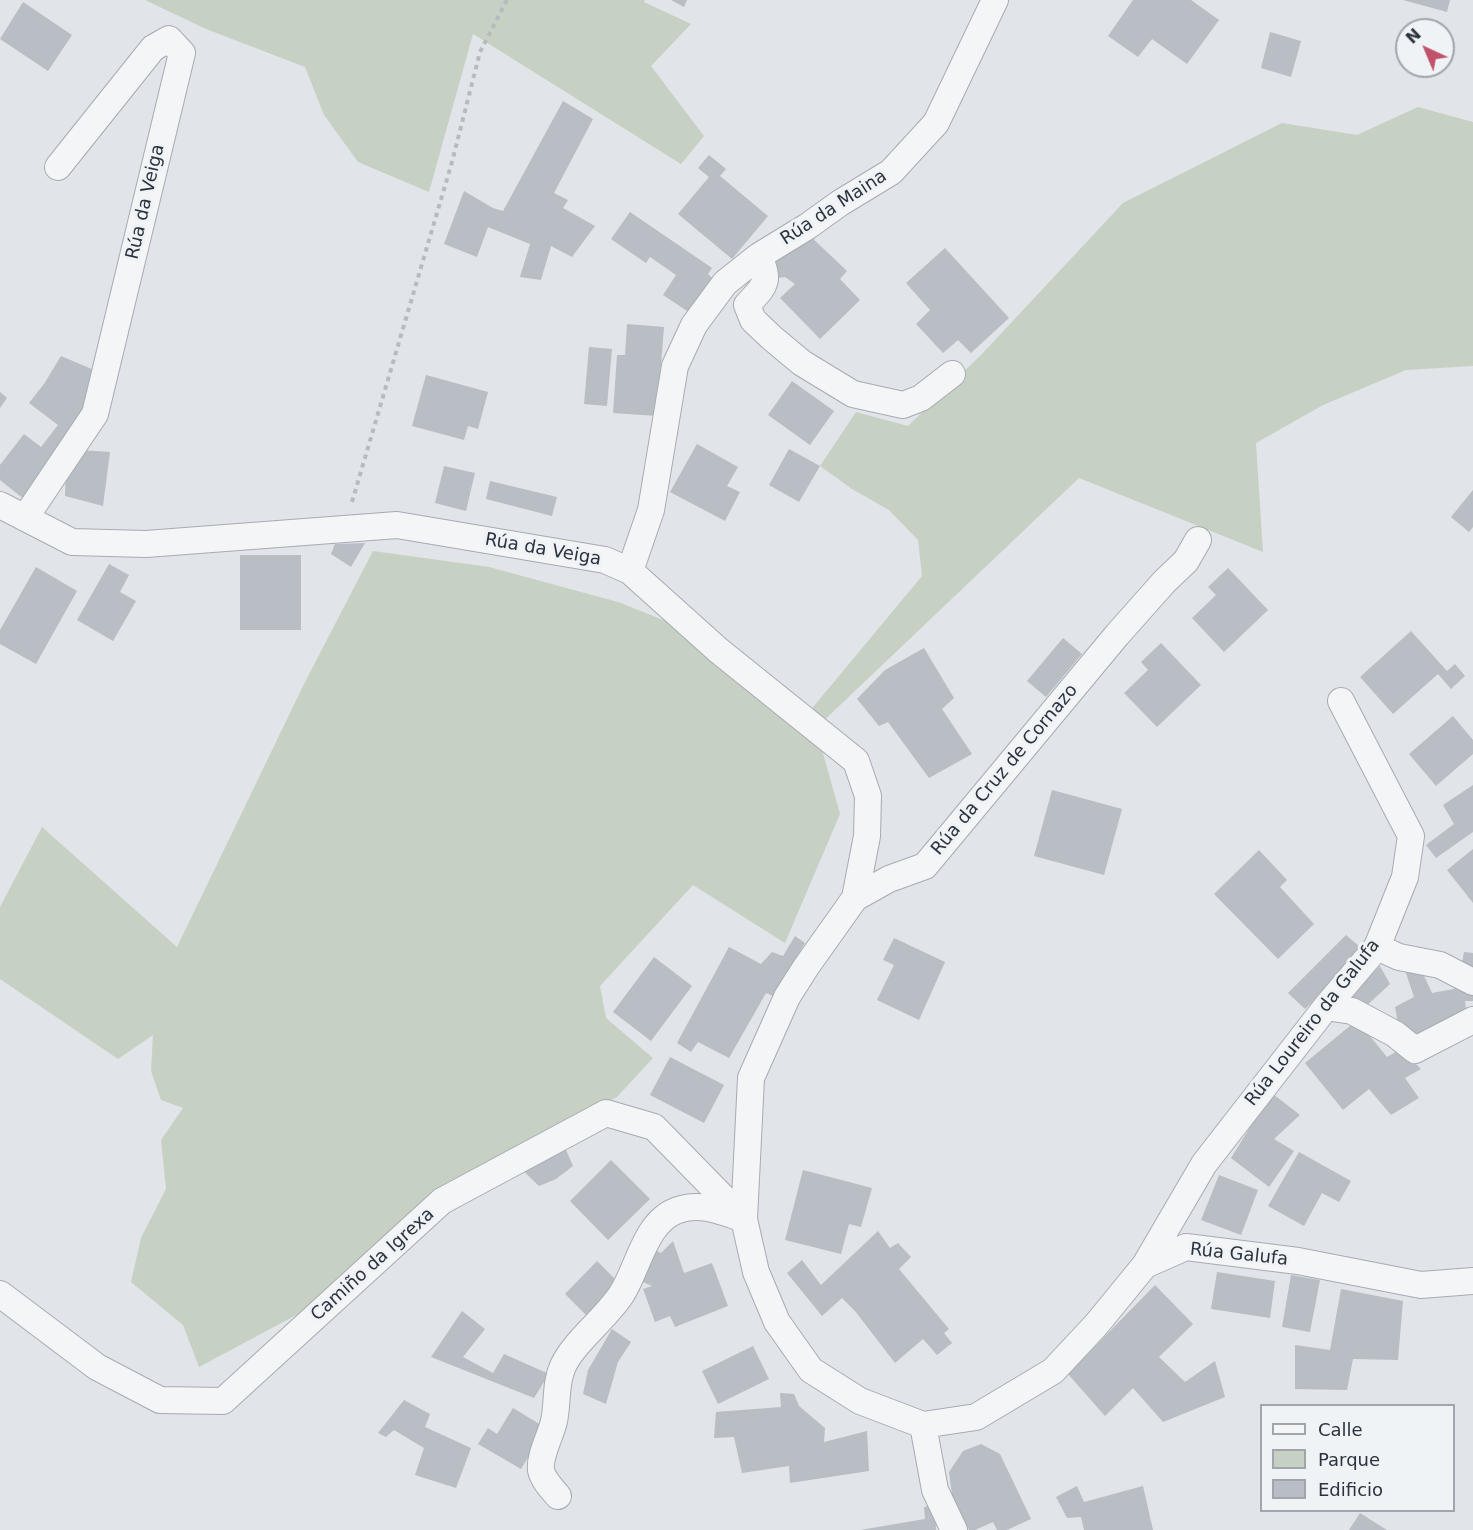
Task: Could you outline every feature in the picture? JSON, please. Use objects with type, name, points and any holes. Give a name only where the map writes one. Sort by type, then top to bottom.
[{"type":"street","name":"Rúa da Maina","points":[[630,571],[651,510],[675,366],[694,326],[725,283],[759,256],[808,226],[840,202],[891,172],[936,123],[995,0]]},
{"type":"street","name":"Rúa da Veiga","points":[[25,518],[95,414],[182,53],[169,39],[153,48],[58,167]]},
{"type":"street","points":[[759,256],[766,274],[764,286],[747,305],[753,320],[802,363],[831,382],[853,394],[903,405],[921,398],[951,374]]},
{"type":"street","name":"Rúa da Veiga","points":[[0,505],[72,542],[146,544],[397,525],[605,560],[630,571],[718,650],[856,761],[868,796],[867,836],[855,898]]},
{"type":"street","name":"Rúa da Cruz de Cornazo","points":[[923,1425],[860,1401],[811,1370],[777,1322],[756,1272],[744,1219],[751,1078],[787,997],[855,898],[889,879],[925,866],[1117,635],[1186,561],[1197,540]]},
{"type":"street","name":"Rúa Loureiro da Galufa","points":[[1145,1265],[1204,1164],[1326,1007],[1377,947],[1405,877],[1411,837],[1341,701]]},
{"type":"street","points":[[1377,947],[1399,957],[1440,965],[1473,982]]},
{"type":"street","points":[[1326,1007],[1352,1011],[1395,1034],[1415,1050],[1473,1020]]},
{"type":"street","name":"Camiño da Igrexa","points":[[0,1294],[97,1367],[160,1400],[223,1401],[442,1201],[606,1113],[654,1128],[744,1219]]},
{"type":"street","points":[[558,1496],[547,1483],[541,1469],[554,1420],[562,1366],[577,1345],[599,1323],[622,1294],[640,1254],[659,1221],[678,1210],[697,1207],[713,1209],[744,1219]]},
{"type":"street","name":"Rúa Galufa","points":[[923,1425],[976,1417],[1053,1371],[1096,1325],[1145,1265],[1186,1247],[1298,1261],[1421,1285],[1473,1281]]},
{"type":"street","points":[[923,1425],[935,1490],[954,1530]]},
{"type":"path","points":[[344,528],[452,162],[480,52],[507,0]]},
{"type":"green space","points":[[145,0],[645,0],[644,2],[691,24],[651,66],[704,136],[681,164],[473,34],[429,192],[358,162],[324,115],[305,67],[206,29]]},
{"type":"green space","points":[[1418,107],[1473,122],[1473,366],[1406,370],[1323,405],[1256,443],[1263,552],[1079,478],[816,728],[840,814],[785,943],[693,885],[600,986],[606,1018],[653,1058],[617,1097],[446,1188],[315,1305],[199,1367],[183,1325],[131,1282],[141,1238],[166,1189],[161,1140],[183,1108],[161,1100],[151,1071],[153,1035],[118,1059],[0,979],[0,907],[42,827],[177,947],[304,684],[373,551],[489,567],[618,602],[701,635],[804,718],[922,576],[918,540],[889,510],[852,489],[820,466],[856,412],[908,426],[981,355],[1123,203],[1282,123],[1357,135]]},
{"type":"building","points":[[671,0],[687,0],[684,7]]},
{"type":"building","points":[[1133,0],[1191,0],[1219,20],[1187,64],[1152,39],[1138,57],[1108,36]]},
{"type":"building","points":[[1403,0],[1450,0],[1447,12]]},
{"type":"building","points":[[23,2],[72,35],[48,71],[0,39]]},
{"type":"building","points":[[1270,32],[1301,41],[1291,77],[1261,68]]},
{"type":"building","points":[[563,101],[593,119],[554,193],[568,200],[563,208],[595,226],[572,257],[551,246],[541,280],[520,277],[530,244],[488,227],[477,257],[444,244],[464,191],[493,208],[503,211]]},
{"type":"building","points":[[709,155],[726,169],[720,176],[768,216],[732,259],[678,214],[709,177],[698,168]]},
{"type":"building","points":[[630,212],[712,268],[708,274],[716,282],[693,315],[663,295],[676,275],[650,257],[646,263],[611,239]]},
{"type":"building","points":[[808,234],[847,271],[840,279],[860,300],[820,339],[780,298],[795,284],[785,277],[777,278],[770,259]]},
{"type":"building","points":[[945,248],[1009,318],[971,353],[958,340],[943,353],[916,324],[930,310],[906,283]]},
{"type":"building","points":[[627,324],[664,327],[657,416],[613,413],[617,355],[625,355]]},
{"type":"building","points":[[589,347],[612,349],[607,406],[584,404]]},
{"type":"building","points":[[61,356],[101,373],[85,414],[25,500],[0,480],[0,465],[24,434],[41,447],[58,425],[29,403]]},
{"type":"building","points":[[426,375],[488,392],[478,429],[468,426],[464,440],[412,426]]},
{"type":"building","points":[[792,381],[834,411],[810,445],[768,415]]},
{"type":"building","points":[[0,392],[7,398],[0,408]]},
{"type":"building","points":[[697,444],[738,467],[727,486],[740,492],[725,521],[670,492]]},
{"type":"building","points":[[789,449],[820,466],[799,502],[769,485]]},
{"type":"building","points":[[78,450],[110,452],[103,506],[65,496],[66,471]]},
{"type":"building","points":[[444,466],[475,473],[466,511],[435,503]]},
{"type":"building","points":[[490,481],[557,497],[552,516],[486,499]]},
{"type":"building","points":[[1473,490],[1473,527],[1469,532],[1451,517]]},
{"type":"building","points":[[365,543],[351,567],[331,554],[335,544]]},
{"type":"building","points":[[240,555],[301,555],[301,630],[240,630]]},
{"type":"building","points":[[109,564],[129,575],[120,592],[136,601],[113,641],[77,620]]},
{"type":"building","points":[[36,567],[77,591],[36,664],[0,644],[0,630]]},
{"type":"building","points":[[1228,568],[1268,610],[1224,652],[1192,618],[1216,595],[1208,587]]},
{"type":"building","points":[[1411,631],[1447,671],[1455,664],[1465,676],[1451,689],[1438,674],[1393,714],[1360,677]]},
{"type":"building","points":[[1063,638],[1082,654],[1046,697],[1027,681]]},
{"type":"building","points":[[1161,643],[1201,685],[1157,727],[1124,693],[1148,670],[1141,662]]},
{"type":"building","points":[[924,648],[954,698],[942,709],[972,754],[929,778],[888,722],[879,726],[857,699],[885,670]]},
{"type":"building","points":[[1453,716],[1473,740],[1473,754],[1436,786],[1409,754]]},
{"type":"building","points":[[1473,785],[1473,832],[1436,858],[1426,845],[1454,824],[1443,805]]},
{"type":"building","points":[[1052,790],[1122,809],[1104,875],[1034,856]]},
{"type":"building","points":[[1473,849],[1473,903],[1447,870]]},
{"type":"building","points":[[1259,850],[1287,880],[1280,887],[1314,924],[1278,959],[1214,894]]},
{"type":"building","points":[[1346,935],[1366,952],[1305,1009],[1288,993]]},
{"type":"building","points":[[795,936],[805,943],[773,996],[766,993],[729,1058],[698,1042],[691,1052],[677,1043],[729,947],[761,964],[772,952],[783,956]]},
{"type":"building","points":[[894,938],[945,962],[919,1020],[877,1000],[894,965],[883,960]]},
{"type":"building","points":[[1464,952],[1473,953],[1473,971],[1462,963]]},
{"type":"building","points":[[654,957],[692,986],[651,1041],[613,1012]]},
{"type":"building","points":[[1380,966],[1390,984],[1363,1009],[1345,998]]},
{"type":"building","points":[[1420,967],[1432,993],[1454,989],[1453,981],[1473,988],[1473,1001],[1465,1001],[1467,1019],[1414,1041],[1399,1030],[1395,1007],[1414,997],[1405,970]]},
{"type":"building","points":[[1357,1020],[1387,1057],[1401,1049],[1421,1069],[1405,1078],[1419,1098],[1391,1115],[1369,1089],[1343,1110],[1305,1063]]},
{"type":"building","points":[[670,1057],[724,1085],[704,1123],[650,1095]]},
{"type":"building","points":[[1273,1094],[1300,1115],[1274,1139],[1294,1151],[1269,1187],[1231,1158],[1249,1129],[1242,1126]]},
{"type":"building","points":[[563,1143],[573,1166],[556,1179],[539,1186],[518,1166]]},
{"type":"building","points":[[1299,1152],[1351,1181],[1339,1202],[1322,1193],[1304,1226],[1268,1206]]},
{"type":"building","points":[[611,1160],[650,1199],[608,1240],[570,1201]]},
{"type":"building","points":[[803,1170],[872,1188],[861,1227],[849,1224],[841,1254],[785,1240]]},
{"type":"building","points":[[1219,1175],[1258,1190],[1241,1235],[1201,1220]]},
{"type":"building","points":[[878,1231],[890,1248],[898,1243],[911,1257],[899,1269],[949,1329],[944,1333],[952,1343],[937,1355],[923,1339],[895,1363],[855,1311],[842,1298],[822,1316],[787,1273],[802,1260],[821,1285]]},
{"type":"building","points":[[673,1241],[684,1273],[712,1263],[728,1306],[675,1327],[670,1316],[655,1322],[643,1289],[652,1286],[634,1278],[652,1248],[661,1253]]},
{"type":"building","points":[[597,1261],[618,1282],[597,1304],[604,1311],[593,1322],[565,1294]]},
{"type":"building","points":[[1217,1272],[1275,1281],[1270,1318],[1211,1309]]},
{"type":"building","points":[[1291,1275],[1320,1280],[1310,1332],[1282,1327]]},
{"type":"building","points":[[1155,1285],[1193,1324],[1159,1357],[1185,1382],[1215,1361],[1225,1397],[1163,1422],[1133,1388],[1105,1416],[1068,1374]]},
{"type":"building","points":[[1341,1289],[1403,1301],[1398,1360],[1353,1359],[1347,1390],[1295,1389],[1295,1345],[1330,1350]]},
{"type":"building","points":[[462,1311],[485,1329],[463,1357],[493,1373],[504,1354],[549,1374],[534,1398],[431,1357]]},
{"type":"building","points":[[612,1329],[631,1342],[618,1362],[606,1404],[583,1394],[588,1370]]},
{"type":"building","points":[[753,1346],[769,1379],[718,1404],[702,1371]]},
{"type":"building","points":[[780,1393],[794,1394],[799,1406],[825,1428],[824,1442],[867,1431],[869,1471],[790,1483],[789,1466],[742,1473],[734,1437],[714,1438],[716,1412],[781,1407]]},
{"type":"building","points":[[404,1400],[430,1414],[425,1427],[471,1448],[456,1488],[415,1475],[424,1448],[394,1430],[386,1437],[378,1433]]},
{"type":"building","points":[[513,1408],[546,1428],[521,1469],[478,1444],[488,1428],[497,1434]]},
{"type":"building","points":[[981,1444],[1000,1454],[1031,1519],[1007,1530],[997,1530],[993,1522],[975,1530],[969,1530],[952,1495],[949,1472],[963,1451]]},
{"type":"building","points":[[1077,1486],[1084,1502],[1143,1486],[1153,1530],[1084,1530],[1081,1517],[1067,1518],[1056,1497]]},
{"type":"building","points":[[935,1505],[936,1530],[860,1530],[925,1519],[924,1507]]},
{"type":"building","points":[[1360,1513],[1387,1530],[1349,1530]]}]
